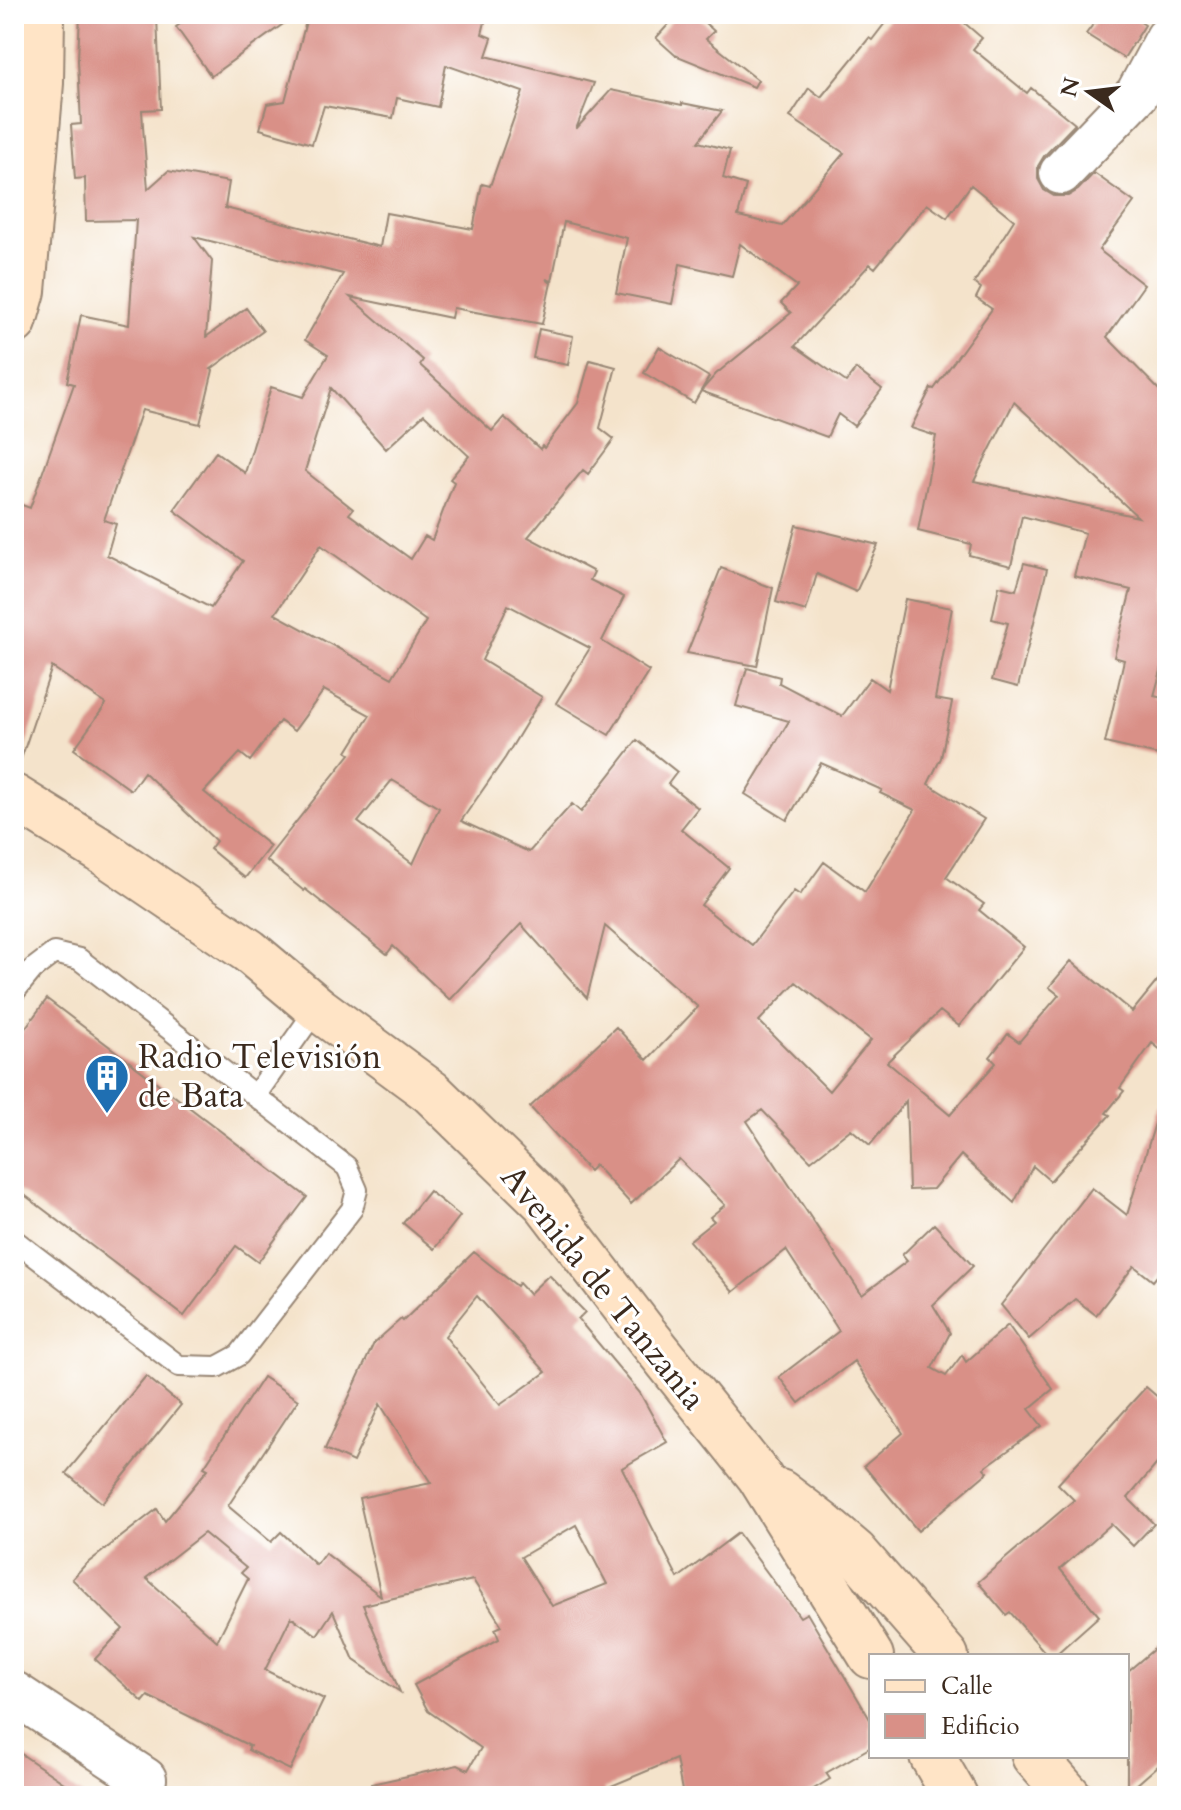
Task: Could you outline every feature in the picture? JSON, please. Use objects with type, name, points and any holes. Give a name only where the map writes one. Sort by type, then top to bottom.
[{"type":"main road","points":[[14,322],[23,291],[41,83],[42,14]]},
{"type":"main road","name":"Avenida de Tanzania","points":[[14,797],[100,850],[249,951],[317,1008],[431,1092],[545,1203],[759,1476]]},
{"type":"main road","points":[[759,1476],[855,1552],[944,1654]]},
{"type":"main road","points":[[759,1476],[870,1654]]},
{"type":"main road","points":[[933,1758],[955,1796]]},
{"type":"main road","points":[[1036,1758],[1069,1796]]},
{"type":"street","points":[[1061,173],[1137,94],[1167,38]]},
{"type":"street","points":[[14,1693],[145,1779]]},
{"type":"lane","points":[[14,992],[33,969],[54,953],[79,959],[347,1167],[357,1190],[352,1209],[239,1355],[217,1367],[179,1366],[14,1240]]},
{"type":"lane","points":[[255,1096],[317,1008]]},
{"type":"building","points":[[80,14],[157,17],[161,109],[142,110],[141,127],[148,189],[168,171],[229,182],[225,208],[380,247],[386,213],[473,229],[482,184],[490,186],[523,92],[446,65],[438,107],[397,98],[393,118],[324,106],[312,144],[260,129],[267,104],[285,101],[308,14],[487,14],[482,34],[492,38],[486,56],[594,83],[576,129],[611,90],[722,111],[698,142],[730,150],[723,178],[746,185],[738,216],[782,226],[844,153],[790,117],[809,88],[821,97],[892,14],[954,14],[982,38],[973,49],[1027,93],[1031,88],[1075,124],[1038,166],[1038,179],[1044,190],[1054,196],[1068,196],[1094,173],[1134,202],[1099,250],[1144,285],[1107,337],[1167,398],[1167,649],[1154,696],[1167,699],[1167,757],[1105,743],[1124,660],[1114,657],[1131,590],[1074,576],[1085,533],[1022,516],[1011,566],[969,555],[971,544],[918,531],[936,436],[911,428],[931,388],[934,389],[992,309],[976,298],[981,288],[974,283],[1014,220],[971,185],[947,218],[927,204],[875,268],[870,264],[795,346],[846,382],[856,369],[882,389],[854,426],[838,414],[827,437],[701,391],[716,374],[791,313],[781,303],[797,286],[740,244],[732,276],[680,264],[672,304],[616,293],[627,238],[564,222],[552,281],[546,279],[551,283],[542,324],[453,308],[451,318],[350,297],[423,360],[420,365],[492,431],[504,417],[540,449],[542,446],[544,448],[578,403],[590,360],[616,367],[600,428],[614,439],[588,474],[583,470],[528,537],[594,572],[590,580],[624,597],[602,641],[649,671],[609,735],[556,703],[590,648],[508,605],[482,660],[542,697],[461,821],[529,852],[572,804],[581,812],[637,740],[677,772],[668,784],[698,808],[681,829],[729,868],[701,905],[752,945],[794,891],[800,895],[824,862],[865,892],[915,810],[880,793],[882,790],[821,763],[787,820],[745,794],[789,721],[736,706],[747,668],[780,677],[779,683],[842,716],[870,678],[887,690],[905,599],[952,608],[935,699],[952,702],[941,758],[928,784],[984,819],[946,877],[984,904],[979,910],[1024,947],[959,1026],[940,1011],[887,1062],[950,1115],[996,1063],[990,1057],[1008,1034],[1019,1042],[1059,995],[1049,987],[1071,961],[1132,1012],[1167,969],[1167,1055],[1152,1043],[1120,1088],[1124,1091],[1106,1113],[1110,1115],[1050,1181],[1033,1166],[1014,1203],[961,1155],[933,1189],[909,1190],[906,1101],[870,1145],[851,1129],[811,1161],[762,1110],[747,1121],[862,1295],[907,1261],[902,1255],[934,1224],[973,1266],[933,1305],[950,1333],[932,1368],[946,1376],[962,1355],[966,1362],[1008,1325],[1053,1389],[1029,1409],[1042,1426],[984,1468],[988,1472],[918,1531],[864,1466],[903,1433],[854,1361],[799,1403],[779,1377],[839,1331],[786,1250],[733,1292],[689,1241],[714,1221],[710,1217],[725,1205],[679,1159],[631,1204],[595,1165],[589,1171],[530,1107],[616,1027],[647,1060],[698,1007],[605,926],[587,998],[521,924],[450,1000],[393,946],[387,954],[266,860],[350,754],[347,752],[370,715],[324,690],[294,731],[280,721],[250,761],[240,753],[204,792],[270,846],[245,878],[210,849],[216,841],[144,772],[131,790],[74,749],[106,704],[52,667],[19,765],[14,764],[14,502],[30,508],[74,384],[67,382],[81,315],[129,325],[136,220],[86,221],[85,178],[75,179],[71,125],[81,124],[78,60]],"holes":[[[194,237],[343,274],[305,340],[328,355],[303,397],[271,387],[245,473],[216,452],[174,510],[243,561],[211,608],[107,555],[116,524],[104,520],[142,410],[200,424],[211,369],[263,331],[246,308],[206,337],[212,261]],[[331,388],[386,449],[424,414],[469,456],[450,479],[454,482],[432,540],[425,536],[411,559],[349,514],[353,509],[305,471]],[[1014,402],[1138,517],[974,481]],[[321,545],[426,621],[392,678],[275,614]],[[392,780],[439,808],[413,864],[358,822]],[[796,982],[871,1040],[829,1091],[759,1021]]]},
{"type":"building","points":[[194,14],[297,14],[211,76],[176,27]]},
{"type":"building","points":[[678,14],[695,14],[714,31],[706,39],[758,80],[754,87],[675,55],[656,38]]},
{"type":"building","points":[[1101,14],[1128,14],[1145,25],[1124,58],[1086,34]]},
{"type":"building","points":[[539,329],[573,336],[568,365],[533,358]]},
{"type":"building","points":[[659,347],[709,377],[694,403],[644,373]]},
{"type":"building","points":[[796,525],[878,545],[856,592],[817,574],[806,611],[776,602]]},
{"type":"building","points":[[1024,563],[1047,569],[1018,687],[992,680],[1008,623],[992,619],[999,586],[1016,590]]},
{"type":"building","points":[[721,568],[773,588],[757,666],[687,653]]},
{"type":"building","name":"Radio Televisión de Bata","points":[[47,999],[307,1197],[258,1262],[236,1246],[184,1316],[14,1187],[14,1043]]},
{"type":"building","points":[[1160,1107],[1167,1108],[1167,1264],[1153,1281],[1134,1266],[1096,1315],[1075,1299],[1029,1339],[1001,1305],[1092,1188],[1127,1215]]},
{"type":"building","points":[[429,1191],[460,1216],[434,1249],[403,1223]]},
{"type":"building","points":[[474,1252],[517,1286],[519,1283],[529,1294],[549,1275],[585,1312],[578,1319],[640,1393],[667,1442],[622,1468],[678,1578],[738,1533],[800,1617],[807,1613],[869,1718],[869,1748],[826,1773],[830,1779],[802,1796],[683,1796],[676,1759],[604,1789],[608,1796],[372,1796],[371,1784],[458,1765],[468,1770],[481,1748],[428,1711],[414,1685],[499,1639],[495,1629],[502,1626],[473,1580],[363,1605],[400,1692],[354,1660],[333,1611],[317,1635],[291,1617],[265,1670],[324,1699],[290,1770],[248,1750],[250,1746],[148,1696],[143,1702],[95,1659],[123,1629],[72,1579],[85,1565],[157,1509],[165,1521],[208,1469],[204,1467],[263,1377],[298,1400],[228,1506],[271,1542],[281,1532],[316,1565],[325,1553],[381,1596],[359,1498],[431,1483],[380,1404],[353,1462],[325,1449],[374,1343],[401,1319],[403,1321]],"holes":[[[477,1296],[546,1372],[500,1405],[445,1336]],[[576,1525],[607,1584],[552,1606],[521,1557]],[[204,1533],[246,1568],[241,1573],[248,1579],[217,1641],[146,1578]]]},
{"type":"building","points":[[146,1376],[181,1405],[102,1503],[66,1473]]},
{"type":"building","points":[[1146,1387],[1167,1405],[1167,1452],[1128,1498],[1154,1524],[1133,1546],[1111,1524],[1060,1569],[1099,1616],[1056,1654],[1046,1654],[1010,1612],[1006,1615],[978,1582],[1074,1500],[1058,1484]]},
{"type":"building","points":[[1167,1638],[1167,1758],[1127,1793],[1129,1758],[1129,1670]]},
{"type":"building","points":[[14,1749],[83,1796],[14,1796]]},
{"type":"place","name":"Radio Televisión de Bata","points":[[107,1115]]}]
